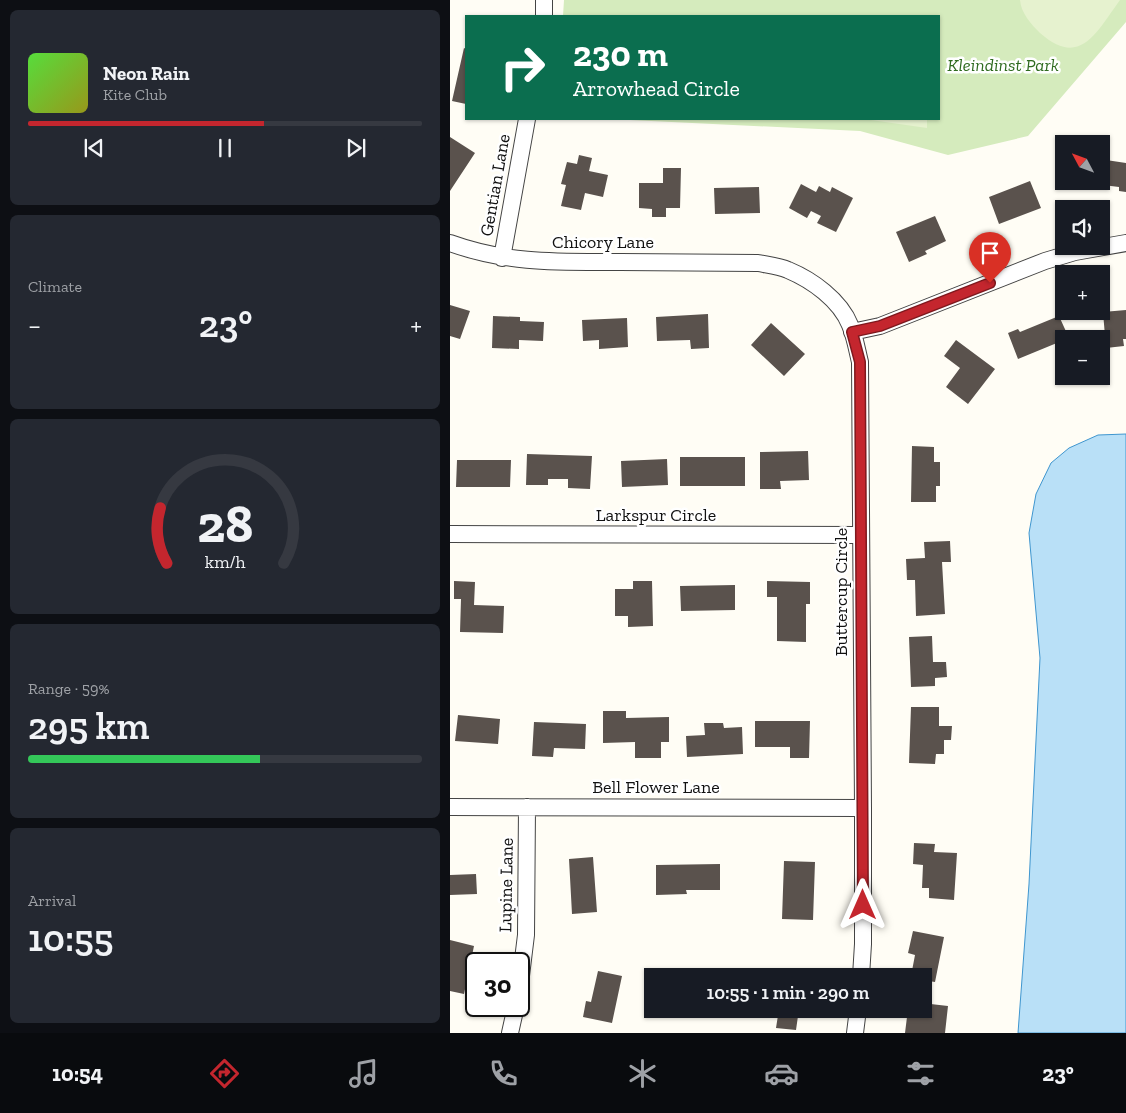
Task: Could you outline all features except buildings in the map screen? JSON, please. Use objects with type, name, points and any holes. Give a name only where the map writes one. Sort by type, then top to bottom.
[{"type":"street","points":[[544,0],[544,15]]},
{"type":"street","name":"Gentian Lane","points":[[502,258],[527,120]]},
{"type":"street","name":"Chicory Lane","points":[[450,243],[502,258],[549,262],[758,263]]},
{"type":"street","points":[[852,332],[880,326],[1045,261],[1074,252],[1126,243]]},
{"type":"street","name":"Buttercup Circle","points":[[758,263],[786,270],[808,280],[841,308],[850,325],[860,362],[863,808],[862,968]]},
{"type":"street","name":"Larkspur Circle","points":[[450,534],[861,535]]},
{"type":"street","name":"Bell Flower Lane","points":[[450,807],[863,808]]},
{"type":"street","name":"Lupine Lane","points":[[524,952],[526,935],[527,807]]},
{"type":"street","points":[[510,1033],[514,1017]]},
{"type":"street","points":[[855,1033],[857,1018]]},
{"type":"green space","name":"Kleindinst Park","points":[[564,0],[1126,0],[1126,22],[1028,136],[948,155],[860,131],[631,120],[940,120],[940,15],[563,15]]},
{"type":"green space","points":[[1020,0],[1120,0],[1104,23],[1087,42],[1077,47],[1067,47],[1054,43],[1040,33],[1024,14]]},
{"type":"green space","points":[[871,120],[927,120],[927,128]]},
{"type":"water","points":[[1126,434],[1126,1033],[1018,1033],[1029,884],[1040,658],[1029,533],[1036,494],[1051,463],[1069,448],[1098,435]]},
{"type":"route","points":[[863,905],[860,362],[852,332],[880,326],[990,283]]}]
